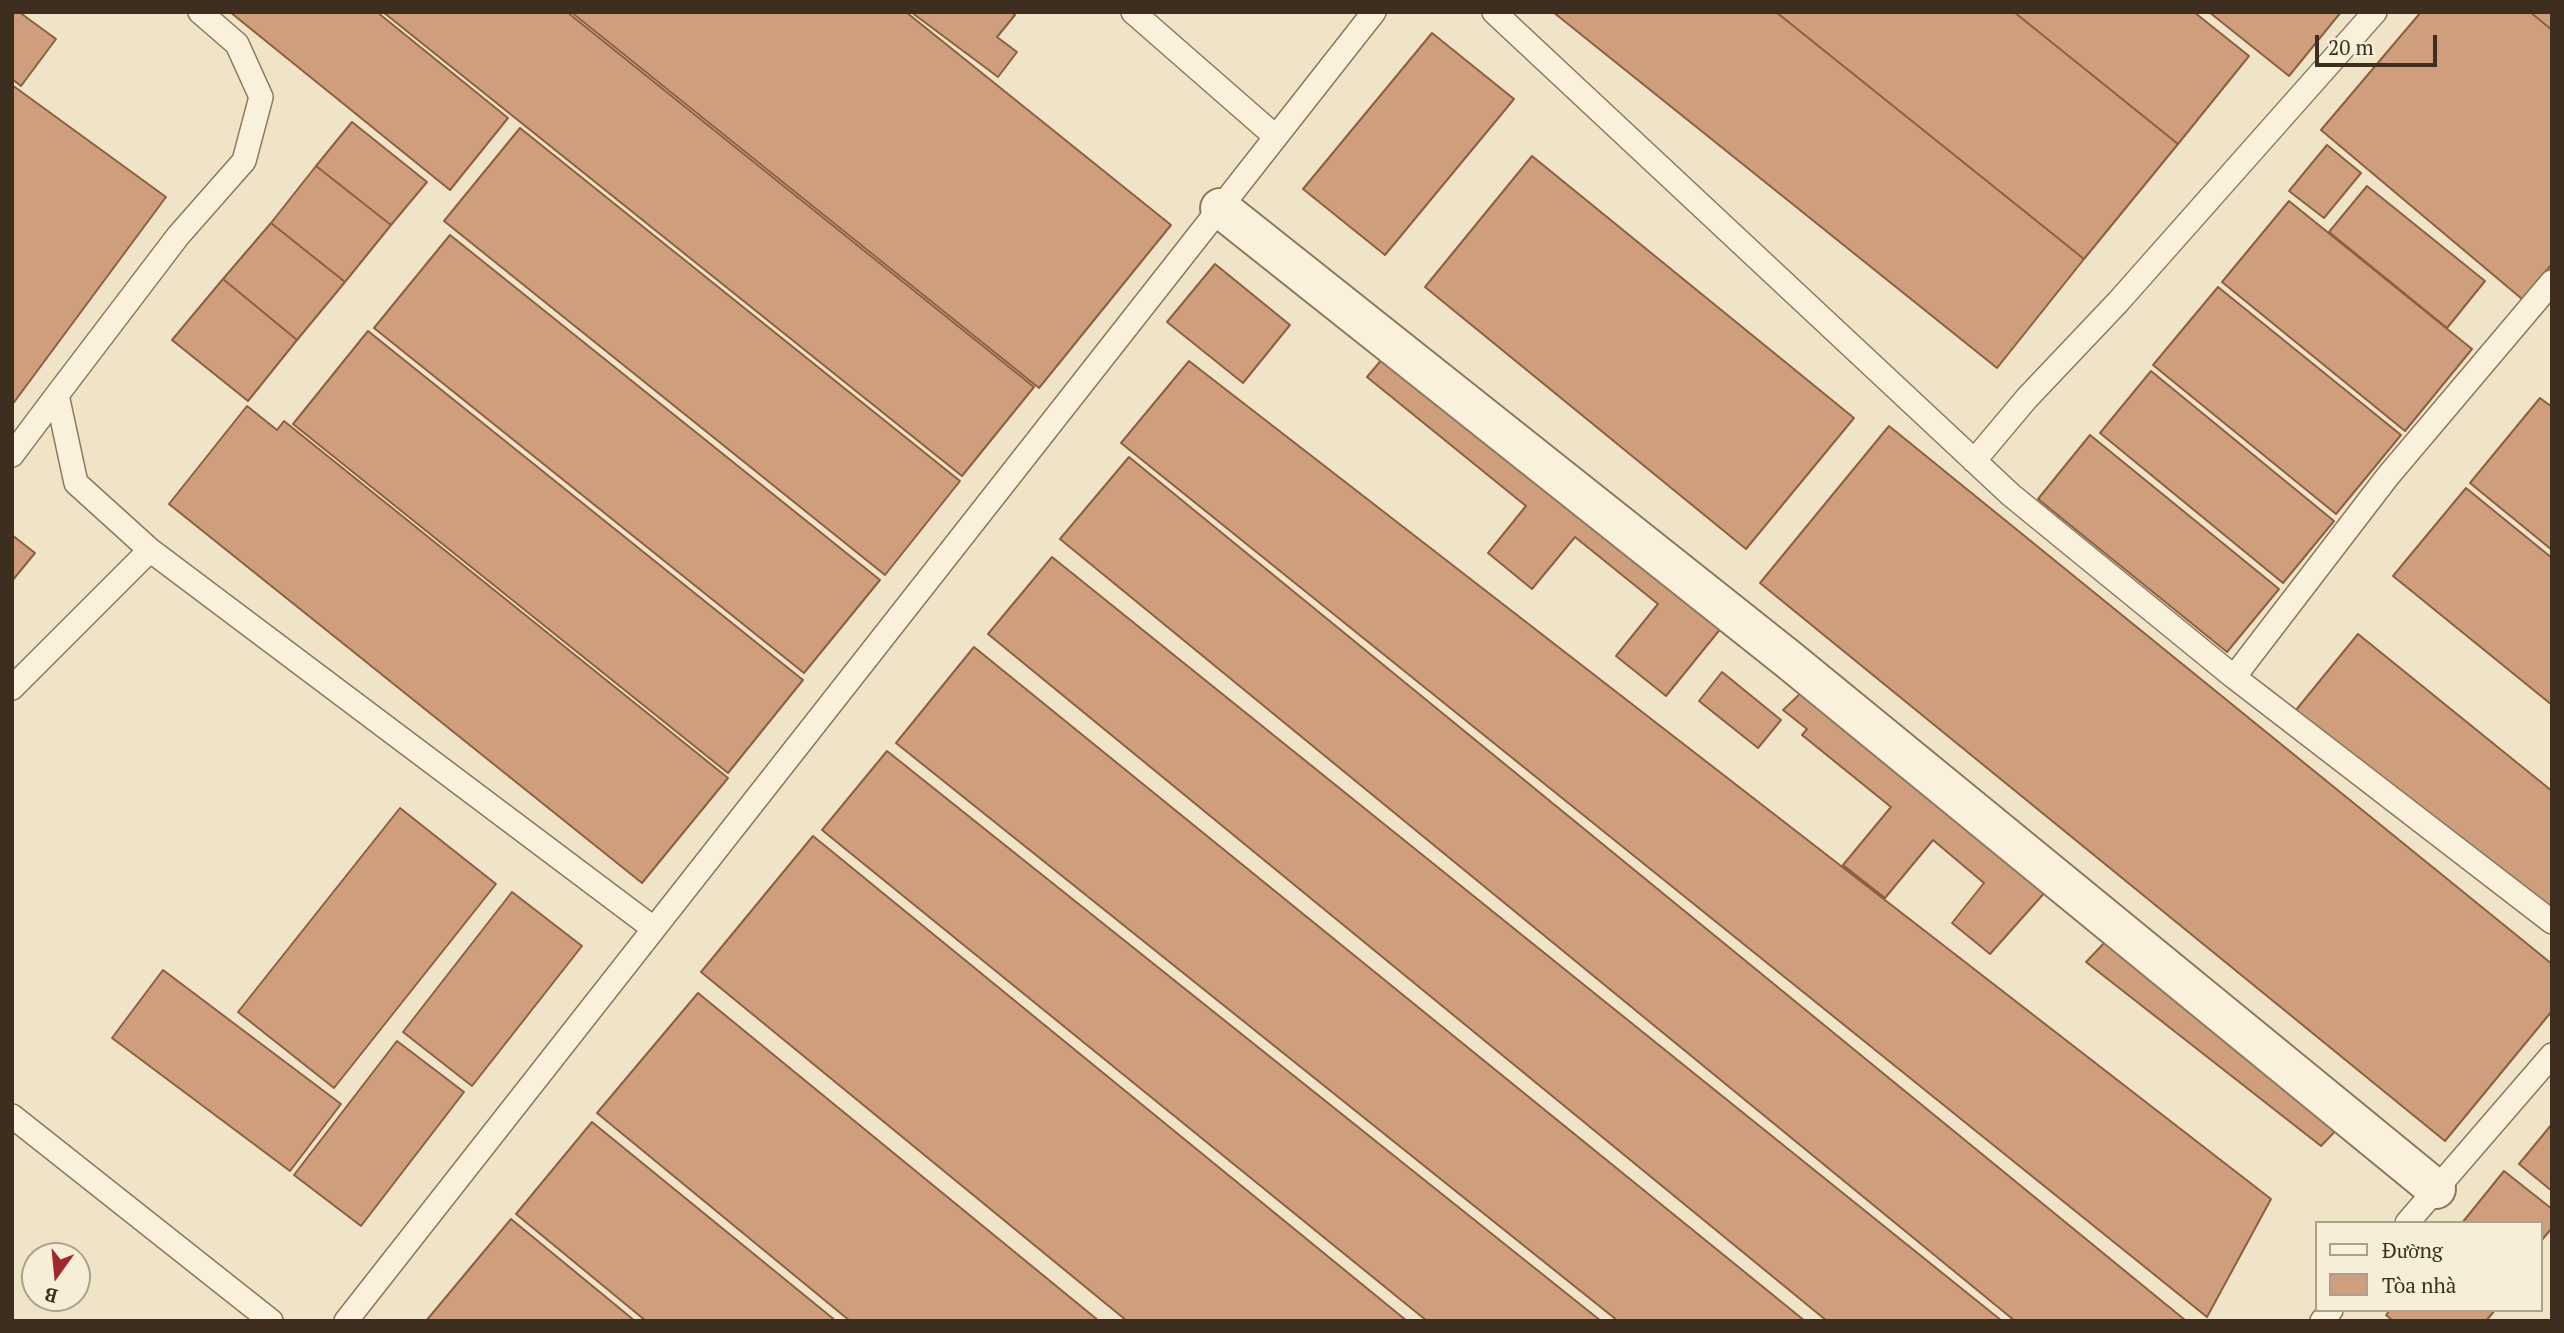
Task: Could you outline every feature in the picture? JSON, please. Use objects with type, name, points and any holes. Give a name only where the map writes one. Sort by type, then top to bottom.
[{"type":"street","points":[[1220,208],[1788,659],[2436,1189]]},
{"type":"lane","points":[[12,455],[178,236],[244,161],[261,97],[237,44],[200,12]]},
{"type":"lane","points":[[1133,12],[1276,137]]},
{"type":"lane","points":[[346,1321],[1374,12]]},
{"type":"lane","points":[[1493,12],[2011,495],[2234,677],[2552,922]]},
{"type":"lane","points":[[1974,461],[2027,398],[2127,292],[2375,12]]},
{"type":"lane","points":[[2234,677],[2388,476],[2552,282]]},
{"type":"lane","points":[[57,395],[76,484],[150,550],[653,928]]},
{"type":"lane","points":[[12,688],[150,550]]},
{"type":"lane","points":[[2408,1221],[2552,1055]]},
{"type":"lane","points":[[12,1116],[271,1321]]},
{"type":"building","points":[[12,12],[19,12],[56,39],[21,86],[12,79]]},
{"type":"building","points":[[230,12],[377,12],[508,118],[450,190]]},
{"type":"building","points":[[383,12],[567,12],[1034,387],[962,476]]},
{"type":"building","points":[[571,12],[906,12],[1171,225],[1039,388]]},
{"type":"building","points":[[911,12],[1011,12],[1015,15],[997,37],[1017,52],[998,77]]},
{"type":"building","points":[[1553,12],[1776,12],[2084,259],[1997,368]]},
{"type":"building","points":[[1776,12],[2014,12],[2178,144],[2084,259]]},
{"type":"building","points":[[2014,12],[2194,12],[2249,56],[2178,144]]},
{"type":"building","points":[[2209,12],[2341,12],[2289,76]]},
{"type":"building","points":[[2421,12],[2530,12],[2552,30],[2552,264],[2522,299],[2321,130]]},
{"type":"building","points":[[2530,12],[2552,12],[2552,30]]},
{"type":"building","points":[[1432,33],[1514,99],[1385,255],[1303,189]]},
{"type":"building","points":[[12,85],[166,197],[12,405]]},
{"type":"building","points":[[352,122],[427,182],[391,225],[316,166]]},
{"type":"building","points":[[520,128],[960,481],[885,575],[444,221]]},
{"type":"building","points":[[2327,145],[2361,173],[2324,218],[2289,191]]},
{"type":"building","points":[[1532,156],[1854,418],[1746,549],[1425,287]]},
{"type":"building","points":[[316,166],[391,225],[345,282],[271,223]]},
{"type":"building","points":[[2367,186],[2485,281],[2447,328],[2329,232]]},
{"type":"building","points":[[2289,201],[2472,349],[2405,431],[2222,282]]},
{"type":"building","points":[[271,223],[345,282],[297,340],[223,279]]},
{"type":"building","points":[[450,235],[880,580],[804,673],[374,328]]},
{"type":"building","points":[[1215,264],[1290,325],[1243,383],[1167,322]]},
{"type":"building","points":[[223,279],[297,340],[248,401],[172,340]]},
{"type":"building","points":[[2218,287],[2401,435],[2336,514],[2153,365]]},
{"type":"building","points":[[368,331],[803,680],[728,773],[293,424]]},
{"type":"building","points":[[1394,345],[1730,617],[1666,696],[1616,656],[1658,604],[1575,537],[1532,589],[1488,553],[1526,506],[1367,377]]},
{"type":"building","points":[[1189,361],[2271,1199],[2207,1317],[1121,443]]},
{"type":"building","points":[[2151,371],[2334,521],[2283,583],[2100,433]]},
{"type":"building","points":[[2540,398],[2552,407],[2552,550],[2470,483]]},
{"type":"building","points":[[247,406],[277,430],[284,421],[728,778],[642,883],[169,504]]},
{"type":"building","points":[[1889,426],[2552,964],[2552,1011],[2445,1141],[1760,583]]},
{"type":"building","points":[[2090,435],[2279,589],[2227,652],[2038,499]]},
{"type":"building","points":[[1129,457],[2185,1320],[2015,1321],[1060,539]]},
{"type":"building","points":[[2466,488],[2552,558],[2552,705],[2393,576]]},
{"type":"building","points":[[12,535],[35,553],[12,581]]},
{"type":"building","points":[[1052,557],[2002,1321],[1827,1321],[988,634]]},
{"type":"building","points":[[2358,634],[2552,791],[2552,919],[2296,710]]},
{"type":"building","points":[[974,647],[1805,1321],[1618,1321],[896,743]]},
{"type":"building","points":[[1722,672],[1781,720],[1758,748],[1699,701]]},
{"type":"building","points":[[1802,692],[2047,890],[1990,954],[1952,923],[1984,883],[1933,840],[1885,898],[1843,865],[1891,807],[1802,735],[1807,729],[1783,710]]},
{"type":"building","points":[[887,751],[1601,1321],[1427,1321],[822,830]]},
{"type":"building","points":[[400,808],[496,884],[334,1088],[238,1012]]},
{"type":"building","points":[[813,836],[1407,1321],[1127,1321],[701,972]]},
{"type":"building","points":[[512,892],[582,946],[472,1086],[403,1032]]},
{"type":"building","points":[[2107,940],[2342,1124],[2321,1146],[2086,962]]},
{"type":"building","points":[[163,970],[341,1104],[290,1171],[112,1038]]},
{"type":"building","points":[[698,993],[1099,1321],[850,1321],[597,1113]]},
{"type":"building","points":[[397,1041],[464,1092],[361,1226],[294,1175]]},
{"type":"building","points":[[592,1122],[836,1321],[646,1321],[516,1214]]},
{"type":"building","points":[[2552,1124],[2552,1191],[2519,1164]]},
{"type":"building","points":[[2504,1171],[2552,1209],[2552,1228],[2543,1239],[2543,1221],[2464,1221]]},
{"type":"building","points":[[511,1219],[635,1321],[426,1321]]},
{"type":"building","points":[[2388,1312],[2493,1312],[2486,1321],[2393,1321],[2386,1315]]}]
